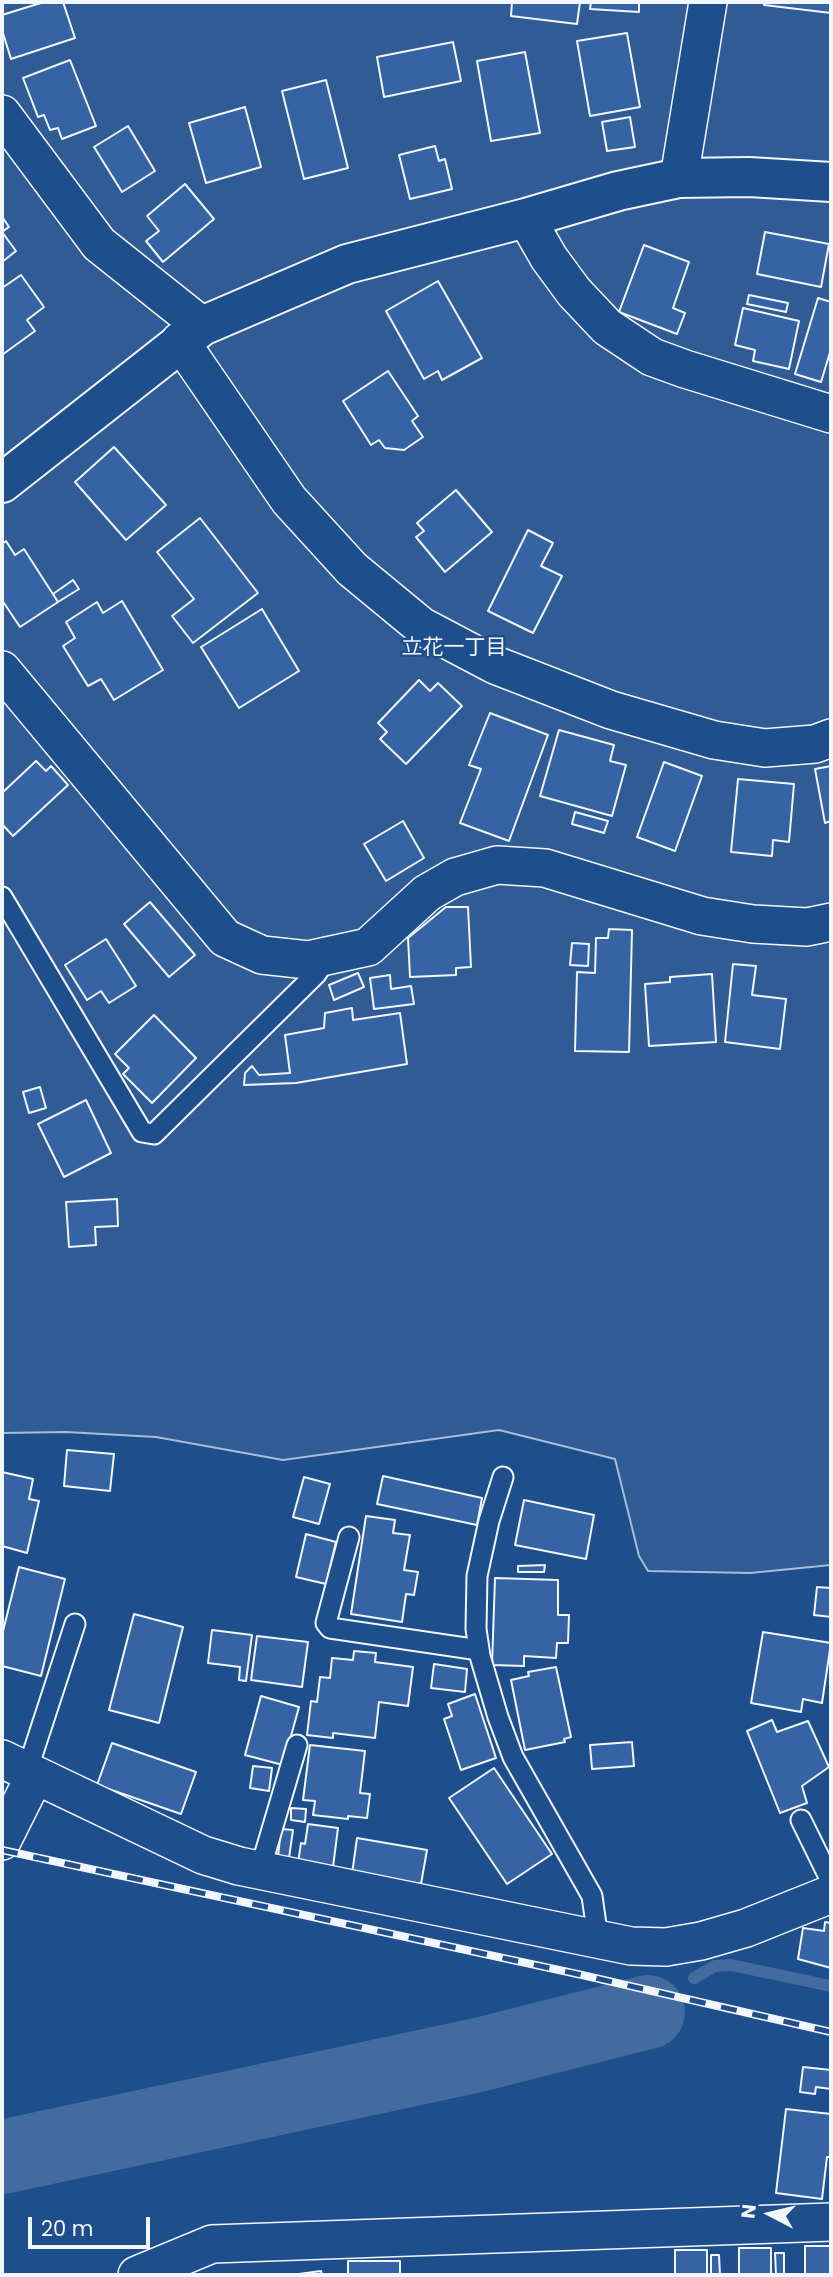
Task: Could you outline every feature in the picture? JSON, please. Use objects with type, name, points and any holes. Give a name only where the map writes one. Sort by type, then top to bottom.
[{"type":"street","points":[[678,178],[708,2]]},
{"type":"street","points":[[2,114],[99,244],[191,333],[289,500],[352,569],[421,626],[495,665],[611,710],[714,740],[765,747],[815,744],[831,738]]},
{"type":"street","points":[[2,483],[191,333],[346,264],[526,218],[618,191],[678,178],[749,177],[831,182]]},
{"type":"street","points":[[526,218],[574,292],[607,327],[641,349],[685,369],[831,414]]},
{"type":"street","points":[[2,670],[225,938],[262,955],[309,960],[368,947],[427,893],[455,877],[497,864],[545,868],[702,916],[753,924],[807,927],[831,922]]},
{"type":"street","points":[[2,1841],[21,1768],[203,1856],[631,1946],[666,1947],[701,1941],[746,1928],[831,1894]]},
{"type":"street","points":[[138,2275],[212,2244],[831,2222]]},
{"type":"lane","points":[[2,897],[142,1132],[154,1134],[316,974],[327,956]]},
{"type":"lane","points":[[503,1477],[489,1521],[477,1576],[476,1629],[479,1650],[498,1717],[513,1757],[592,1896],[598,1939]]},
{"type":"lane","points":[[349,1537],[326,1623],[330,1628],[479,1650]]},
{"type":"lane","points":[[21,1768],[75,1625]]},
{"type":"lane","points":[[260,1870],[297,1745]]},
{"type":"lane","points":[[801,1820],[831,1881]]},
{"type":"shaded area","points":[[2,2],[831,2],[831,1565],[750,1573],[648,1571],[639,1556],[615,1459],[499,1430],[283,1460],[156,1437],[66,1432],[2,1433]]},
{"type":"building","points":[[44,2],[63,2],[75,38],[11,59],[2,30],[2,15]]},
{"type":"building","points":[[512,2],[580,2],[577,24],[511,16]]},
{"type":"building","points":[[591,2],[639,2],[639,12],[590,9]]},
{"type":"building","points":[[765,2],[831,2],[831,13],[764,5]]},
{"type":"building","points":[[627,33],[640,107],[590,116],[577,41]]},
{"type":"building","points":[[453,42],[461,81],[384,97],[377,57]]},
{"type":"building","points":[[525,52],[540,133],[491,141],[477,61]]},
{"type":"building","points":[[70,60],[96,126],[62,139],[58,128],[50,130],[44,115],[38,117],[23,78]]},
{"type":"building","points":[[326,80],[348,168],[304,179],[282,91]]},
{"type":"building","points":[[245,107],[261,167],[206,183],[189,123]]},
{"type":"building","points":[[630,117],[635,147],[607,151],[602,122]]},
{"type":"building","points":[[128,126],[155,171],[122,192],[94,147]]},
{"type":"building","points":[[435,146],[439,161],[445,159],[452,189],[410,199],[399,155]]},
{"type":"building","points":[[185,184],[214,219],[163,262],[146,241],[159,231],[147,216]]},
{"type":"building","points":[[2,219],[9,227],[2,232]]},
{"type":"building","points":[[2,232],[16,251],[2,262]]},
{"type":"building","points":[[765,232],[829,244],[821,287],[757,274]]},
{"type":"building","points":[[644,245],[689,262],[673,308],[685,313],[677,334],[619,312]]},
{"type":"building","points":[[21,275],[44,307],[27,320],[35,331],[2,355],[2,288]]},
{"type":"building","points":[[438,281],[482,358],[442,380],[438,371],[424,379],[386,311]]},
{"type":"building","points":[[749,295],[788,303],[786,312],[747,304]]},
{"type":"building","points":[[818,298],[831,302],[831,349],[821,382],[795,374]]},
{"type":"building","points":[[743,308],[799,321],[789,369],[753,361],[755,350],[735,345]]},
{"type":"building","points":[[388,371],[418,416],[412,421],[423,437],[404,450],[385,448],[379,440],[371,445],[343,401]]},
{"type":"building","points":[[114,447],[166,505],[126,540],[75,482]]},
{"type":"building","points":[[456,490],[492,532],[445,572],[416,537],[424,531],[417,523]]},
{"type":"building","points":[[200,518],[258,593],[193,643],[172,616],[194,599],[157,552]]},
{"type":"building","points":[[528,530],[553,543],[541,566],[562,576],[533,633],[488,611]]},
{"type":"building","points":[[6,541],[15,555],[24,549],[58,602],[20,627],[4,603],[2,605],[2,544]]},
{"type":"building","points":[[73,580],[79,589],[58,602],[53,594]]},
{"type":"building","points":[[122,601],[163,670],[114,700],[101,679],[88,686],[63,646],[75,638],[66,622],[97,602],[103,613]]},
{"type":"building","points":[[262,609],[299,671],[239,708],[201,647]]},
{"type":"building","points":[[419,680],[430,691],[438,683],[462,706],[406,764],[380,739],[387,732],[378,723]]},
{"type":"building","points":[[490,713],[548,735],[509,841],[460,823],[481,769],[469,765]]},
{"type":"building","points":[[559,730],[614,745],[610,761],[626,765],[612,816],[540,796]]},
{"type":"building","points":[[36,761],[46,771],[51,766],[68,785],[13,836],[2,824],[2,793]]},
{"type":"building","points":[[664,762],[702,776],[675,851],[637,837]]},
{"type":"building","points":[[831,766],[831,821],[825,823],[815,769]]},
{"type":"building","points":[[738,779],[794,784],[789,842],[773,840],[772,856],[731,852]]},
{"type":"building","points":[[575,812],[608,821],[604,833],[572,824]]},
{"type":"building","points":[[403,821],[424,858],[386,881],[364,844]]},
{"type":"building","points":[[150,902],[195,955],[169,977],[124,924]]},
{"type":"building","points":[[446,907],[468,907],[471,967],[456,968],[456,975],[410,977],[408,938]]},
{"type":"building","points":[[609,929],[632,930],[629,1052],[575,1051],[577,972],[595,973],[596,938],[608,938]]},
{"type":"building","points":[[106,939],[136,986],[109,1003],[101,991],[87,1000],[65,965]]},
{"type":"building","points":[[572,943],[589,944],[588,966],[570,965]]},
{"type":"building","points":[[733,964],[756,966],[752,995],[786,999],[780,1049],[725,1042]]},
{"type":"building","points":[[358,973],[364,987],[334,1000],[329,985]]},
{"type":"building","points":[[712,974],[716,1042],[649,1046],[645,984],[670,982],[670,977]]},
{"type":"building","points":[[390,975],[391,989],[411,986],[414,1004],[374,1009],[370,978]]},
{"type":"building","points":[[352,1008],[353,1020],[400,1013],[407,1064],[296,1083],[244,1085],[245,1073],[252,1066],[259,1075],[290,1073],[285,1035],[324,1028],[325,1013]]},
{"type":"building","points":[[154,1015],[196,1058],[152,1103],[123,1074],[129,1068],[115,1054]]},
{"type":"building","points":[[40,1087],[46,1108],[29,1113],[23,1092]]},
{"type":"building","points":[[86,1100],[111,1153],[64,1177],[38,1124]]},
{"type":"building","points":[[117,1199],[118,1226],[95,1227],[96,1245],[69,1247],[66,1202]]},
{"type":"building","points":[[67,1450],[114,1454],[110,1491],[64,1486]]},
{"type":"building","points":[[2,1472],[33,1479],[29,1499],[39,1501],[27,1553],[2,1546]]},
{"type":"building","points":[[383,1476],[482,1498],[477,1525],[377,1504]]},
{"type":"building","points":[[304,1477],[330,1484],[319,1524],[293,1517]]},
{"type":"building","points":[[524,1500],[594,1515],[586,1559],[515,1545]]},
{"type":"building","points":[[366,1516],[395,1520],[393,1533],[410,1535],[404,1570],[418,1572],[414,1595],[406,1594],[402,1622],[351,1614]]},
{"type":"building","points":[[306,1534],[336,1542],[326,1584],[296,1577]]},
{"type":"building","points":[[545,1565],[544,1572],[518,1572],[518,1566]]},
{"type":"building","points":[[19,1567],[65,1579],[41,1676],[2,1666],[2,1635]]},
{"type":"building","points":[[495,1578],[558,1580],[558,1615],[569,1615],[568,1643],[557,1643],[556,1658],[524,1656],[524,1666],[492,1665]]},
{"type":"building","points":[[817,1587],[831,1588],[831,1617],[814,1615]]},
{"type":"building","points":[[134,1614],[183,1627],[159,1723],[109,1710]]},
{"type":"building","points":[[212,1630],[252,1635],[246,1681],[239,1680],[240,1667],[208,1663]]},
{"type":"building","points":[[763,1632],[831,1643],[822,1703],[803,1699],[801,1712],[751,1703]]},
{"type":"building","points":[[257,1636],[308,1642],[302,1687],[251,1680]]},
{"type":"building","points":[[354,1651],[376,1653],[375,1662],[413,1667],[408,1706],[379,1702],[375,1738],[333,1733],[333,1738],[307,1735],[311,1701],[317,1702],[320,1677],[330,1678],[332,1658],[353,1660]]},
{"type":"building","points":[[434,1664],[467,1669],[465,1692],[431,1688]]},
{"type":"building","points":[[556,1667],[571,1737],[564,1739],[565,1742],[525,1750],[511,1680],[529,1676],[528,1672]]},
{"type":"building","points":[[475,1694],[496,1758],[461,1770],[444,1719],[452,1716],[448,1704]]},
{"type":"building","points":[[261,1696],[299,1707],[283,1765],[245,1755]]},
{"type":"building","points":[[772,1720],[777,1732],[808,1721],[829,1767],[802,1786],[807,1803],[780,1813],[747,1731]]},
{"type":"building","points":[[632,1742],[634,1766],[592,1769],[590,1745]]},
{"type":"building","points":[[112,1743],[196,1772],[181,1814],[97,1785]]},
{"type":"building","points":[[310,1745],[365,1751],[360,1793],[370,1794],[367,1818],[313,1815],[315,1801],[303,1800]]},
{"type":"building","points":[[253,1766],[272,1768],[269,1791],[250,1788]]},
{"type":"building","points":[[494,1768],[552,1854],[507,1884],[449,1798]]},
{"type":"building","points":[[291,1808],[306,1809],[305,1822],[291,1820]]},
{"type":"building","points":[[308,1824],[338,1828],[333,1867],[298,1863]]},
{"type":"building","points":[[281,1829],[293,1830],[289,1858],[278,1857]]},
{"type":"building","points":[[357,1838],[427,1850],[421,1884],[352,1874]]},
{"type":"building","points":[[825,1922],[831,1923],[831,1968],[798,1959],[803,1928],[824,1931]]},
{"type":"building","points":[[803,2067],[831,2070],[831,2089],[816,2087],[815,2094],[800,2092]]},
{"type":"building","points":[[786,2109],[831,2114],[831,2157],[827,2157],[822,2199],[776,2193]]},
{"type":"building","points":[[805,2246],[831,2246],[831,2275],[805,2275]]},
{"type":"building","points":[[739,2248],[771,2248],[771,2275],[739,2275]]},
{"type":"building","points":[[675,2250],[707,2250],[707,2275],[675,2275]]},
{"type":"building","points":[[775,2253],[784,2253],[784,2275],[776,2275]]},
{"type":"building","points":[[711,2255],[719,2255],[720,2275],[711,2275]]},
{"type":"building","points":[[348,2261],[400,2261],[400,2275],[348,2275]]},
{"type":"building","points":[[321,2271],[322,2275],[291,2275]]},
{"type":"waterway","points":[[694,1978],[715,1966],[731,1965],[831,1986]]},
{"type":"waterway","points":[[2,2157],[478,2055],[648,2012]]},
{"type":"railway","points":[[2,1850],[582,1975],[831,2032]]},
{"type":"district","name":"立花一丁目","points":[[454,649]]}]
